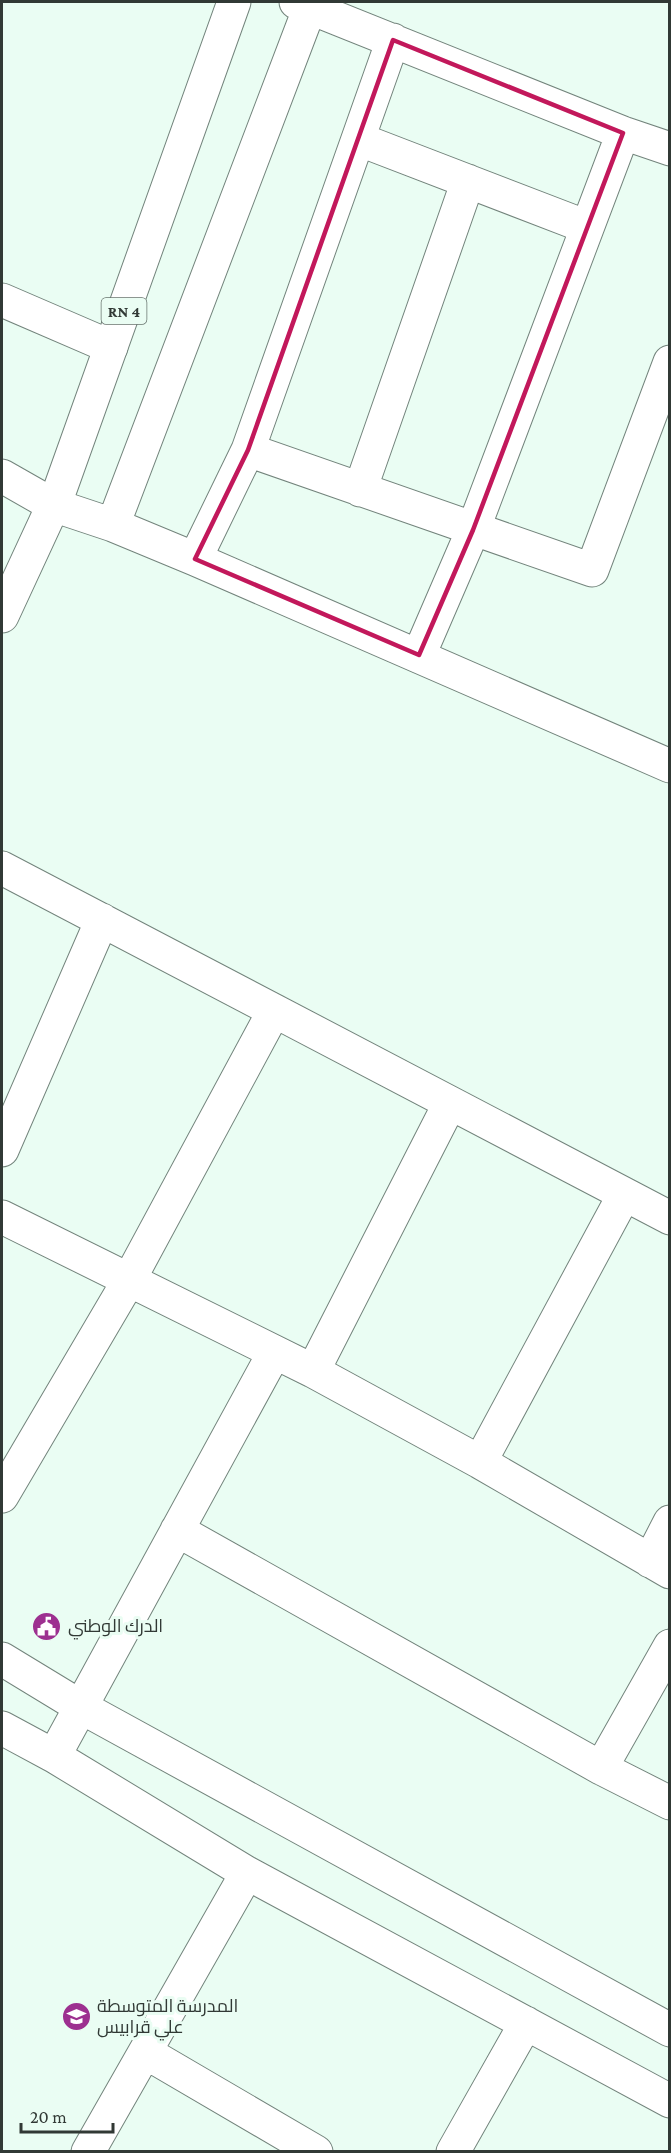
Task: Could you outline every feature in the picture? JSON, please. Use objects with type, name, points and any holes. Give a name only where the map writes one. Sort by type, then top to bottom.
[{"type":"street","name":"RN 4","points":[[2,616],[53,505],[234,2]]},
{"type":"street","points":[[113,525],[303,4],[623,133],[669,149]]},
{"type":"street","points":[[195,559],[248,450],[393,40]]},
{"type":"street","points":[[419,655],[472,530],[623,133]]},
{"type":"street","points":[[358,140],[587,227]]},
{"type":"street","points":[[360,490],[468,181]]},
{"type":"street","points":[[2,300],[111,347]]},
{"type":"street","points":[[248,450],[592,570],[669,362]]},
{"type":"street","points":[[2,476],[53,505],[113,525],[195,559],[669,766]]},
{"type":"street","points":[[2,868],[669,1218]]},
{"type":"street","points":[[2,1150],[102,920]]},
{"type":"street","points":[[2,1496],[129,1280],[274,1011]]},
{"type":"street","points":[[313,1371],[450,1103]]},
{"type":"street","points":[[480,1462],[624,1195]]},
{"type":"street","points":[[2,1217],[313,1371],[480,1462],[659,1566],[669,1522]]},
{"type":"street","points":[[54,1756],[274,1353]]},
{"type":"street","points":[[177,1530],[601,1768],[669,1803]]},
{"type":"street","points":[[601,1768],[669,1646]]},
{"type":"street","points":[[2,1659],[81,1707],[669,2030]]},
{"type":"street","points":[[2,1728],[54,1756],[247,1873],[669,2102]]},
{"type":"street","points":[[88,2151],[247,1873]]},
{"type":"street","points":[[453,2151],[526,2023]]},
{"type":"street","points":[[145,2052],[316,2151]]},
{"type":"highlighted area","points":[[393,40],[623,133],[473,530],[419,655],[195,559],[248,450]]},
{"type":"place","name":"الدرك الوطني","points":[[47,1626]]},
{"type":"place","name":"المدرسة المتوسطة علي قرابيس","points":[[76,2016]]}]
